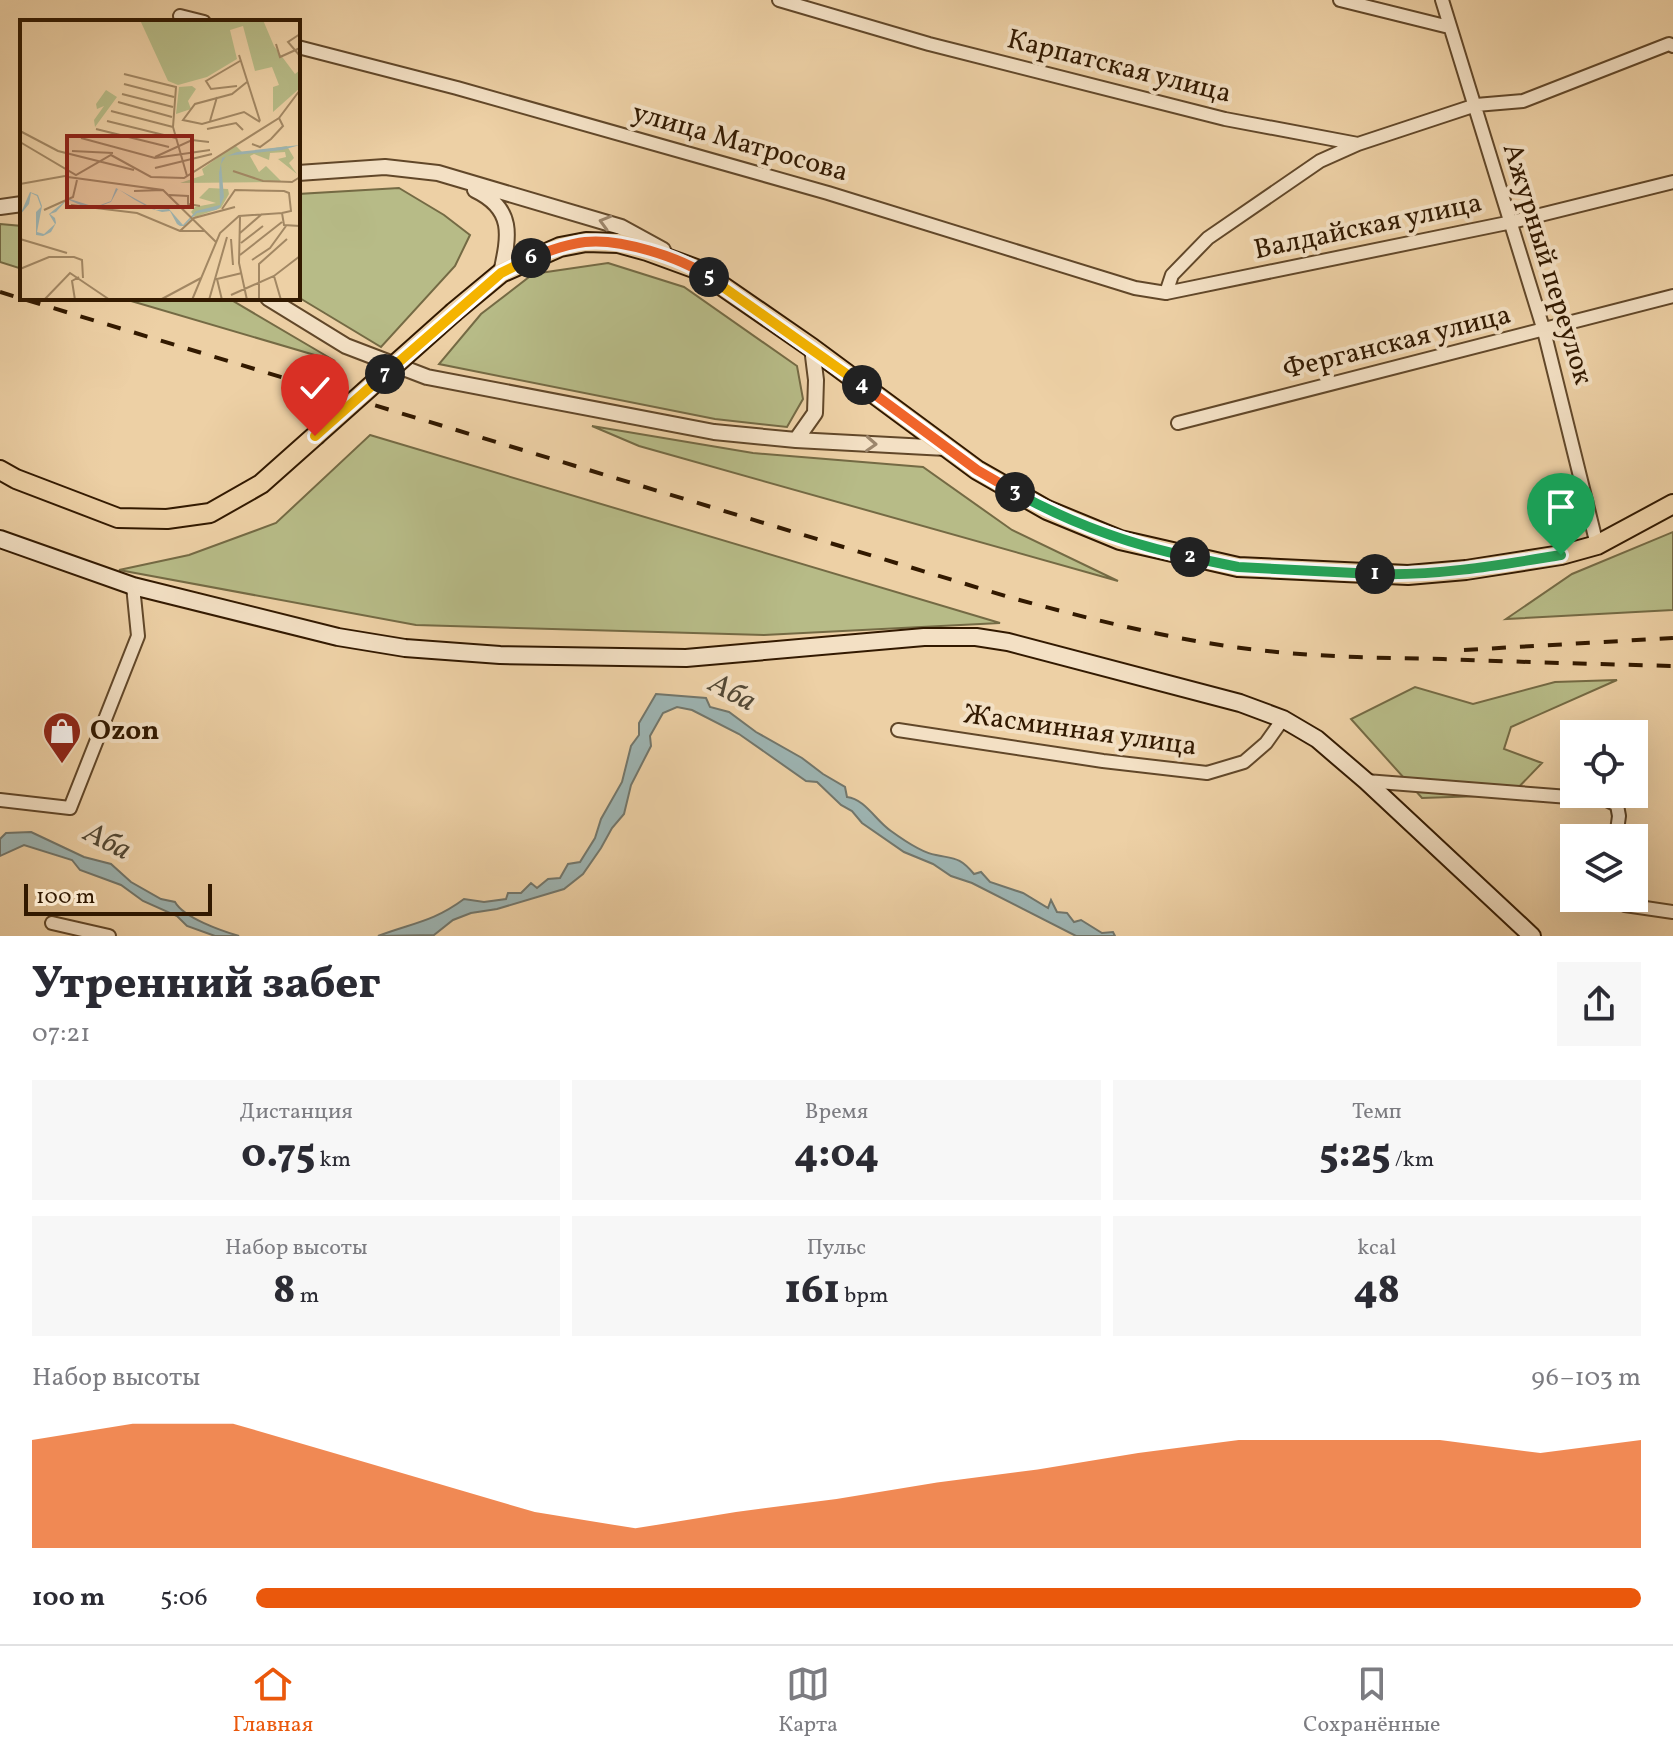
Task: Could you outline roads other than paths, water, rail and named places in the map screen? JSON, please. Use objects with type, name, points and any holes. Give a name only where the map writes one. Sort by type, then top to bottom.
[{"type":"main road","points":[[0,470],[118,518],[167,519],[210,513],[261,484],[501,273],[533,257],[586,242],[618,243],[699,270],[812,348],[977,470],[1047,510],[1120,540],[1238,567],[1408,575],[1561,555],[1597,545],[1673,504]]},
{"type":"main road","points":[[0,539],[133,586],[338,637],[405,648],[500,655],[686,658],[924,637],[976,637],[1008,642],[1240,703],[1283,719],[1317,739],[1366,781],[1532,936]]},
{"type":"street","name":"Карпатская улица","points":[[779,0],[929,44],[1210,115],[1358,144]]},
{"type":"street","points":[[1340,0],[1449,27]]},
{"type":"street","name":"Ажурный переулок","points":[[1442,0],[1544,331],[1597,545]]},
{"type":"street","points":[[180,16],[196,20]]},
{"type":"street","name":"Карпатская улица","points":[[1166,293],[1172,275],[1208,238],[1320,161],[1358,144],[1476,105],[1523,101],[1669,44],[1673,46]]},
{"type":"street","name":"улица Матросова","points":[[300,48],[457,88],[828,193],[1135,288],[1166,293]]},
{"type":"street","points":[[300,173],[385,167],[438,173],[621,227],[699,270]]},
{"type":"street","points":[[438,173],[485,194],[507,220],[501,273]]},
{"type":"street","name":"Валдайская улица","points":[[1166,293],[1512,222],[1673,182]]},
{"type":"street","name":"Ферганская улица","points":[[1178,423],[1673,296]]},
{"type":"street","points":[[271,300],[346,346],[427,377],[699,429],[796,440],[946,448]]},
{"type":"street","points":[[796,440],[815,413],[816,380],[812,348]]},
{"type":"street","points":[[0,800],[70,808],[138,636],[133,586]]},
{"type":"street","name":"Жасминная улица","points":[[898,730],[1103,761],[1207,773],[1244,762],[1266,743],[1283,719]]},
{"type":"street","points":[[1366,781],[1607,800],[1617,805],[1618,824]]},
{"type":"street","points":[[1648,908],[1673,912]]},
{"type":"street","points":[[52,923],[109,936]]},
{"type":"water","points":[[656,694],[706,698],[710,707],[729,712],[845,787],[847,797],[859,802],[886,827],[912,845],[930,854],[957,860],[974,874],[981,872],[990,882],[1023,893],[1048,908],[1051,900],[1057,912],[1067,913],[1074,922],[1081,920],[1102,933],[1113,932],[1115,936],[1076,936],[904,852],[862,823],[817,782],[806,781],[739,734],[692,710],[677,707],[663,713],[650,736],[651,746],[631,785],[624,814],[583,874],[564,889],[497,909],[471,913],[453,920],[434,935],[378,936],[432,917],[464,899],[484,902],[506,899],[508,893],[521,893],[531,883],[537,888],[548,879],[560,878],[568,864],[580,862],[622,782],[631,746],[639,735],[639,723]]},
{"type":"water","points":[[31,832],[84,857],[111,864],[131,882],[161,899],[175,902],[195,918],[239,936],[215,936],[187,926],[177,916],[143,901],[121,885],[80,870],[72,860],[24,845],[0,856],[0,839],[6,833]]},
{"type":"railway","points":[[0,292],[20,298]]},
{"type":"railway","points":[[26,300],[1012,598],[1130,628],[1219,645],[1298,654],[1673,666]]},
{"type":"railway","points":[[1464,650],[1673,638]]},
{"type":"place","name":"Ozon","points":[[62,765]]},
{"type":"water label","name":"Аба","points":[[732,693]]},
{"type":"water label","name":"Аба","points":[[107,842]]}]
